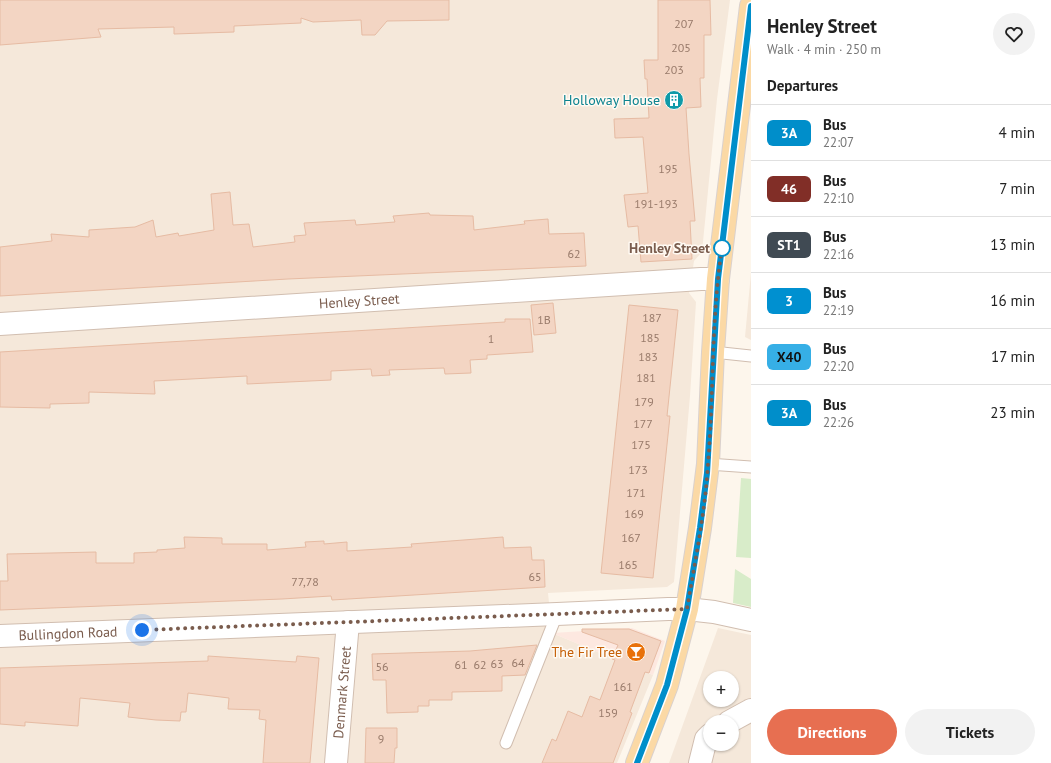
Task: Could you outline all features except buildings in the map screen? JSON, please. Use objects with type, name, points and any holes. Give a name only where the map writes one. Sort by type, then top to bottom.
[{"type":"main road","points":[[637,763],[667,685],[687,609],[700,528],[708,464],[718,279],[751,6]]},
{"type":"street","name":"Henley Street","points":[[0,324],[718,279]]},
{"type":"street","name":"Bullingdon Road","points":[[0,636],[687,609],[714,612],[751,620]]},
{"type":"street","name":"Denmark Street","points":[[336,763],[348,622]]},
{"type":"street","points":[[739,717],[751,710]]},
{"type":"street","points":[[700,763],[703,751]]},
{"type":"lane","points":[[713,352],[751,356]]},
{"type":"lane","points":[[708,464],[751,467]]},
{"type":"lane","points":[[506,743],[557,614]]},
{"type":"shaded area","points":[[0,0],[730,0],[717,99],[702,252],[694,261],[689,293],[696,302],[690,396],[674,582],[667,587],[548,593],[552,633],[653,675],[617,763],[0,763]]},
{"type":"shaded area","points":[[751,273],[751,340],[745,337]]},
{"type":"shaded area","points":[[632,628],[665,641],[653,675],[552,633]]},
{"type":"shaded area","points":[[718,628],[751,635],[751,763],[669,763]]},
{"type":"green space","points":[[741,478],[751,479],[751,558],[736,557]]},
{"type":"green space","points":[[735,569],[751,579],[751,607],[733,603]]},
{"type":"bus line","name":"3A","points":[[637,763],[671,672],[687,609],[700,528],[708,464],[718,279],[751,6]]},
{"type":"place","name":"Holloway House","points":[[674,100]]},
{"type":"place","name":"Henley Street","points":[[722,248]]},
{"type":"place","name":"The Fir Tree","points":[[636,652]]},
{"type":"route","points":[[142,630],[687,609],[700,528],[708,464],[713,352],[718,279],[722,248]]}]
